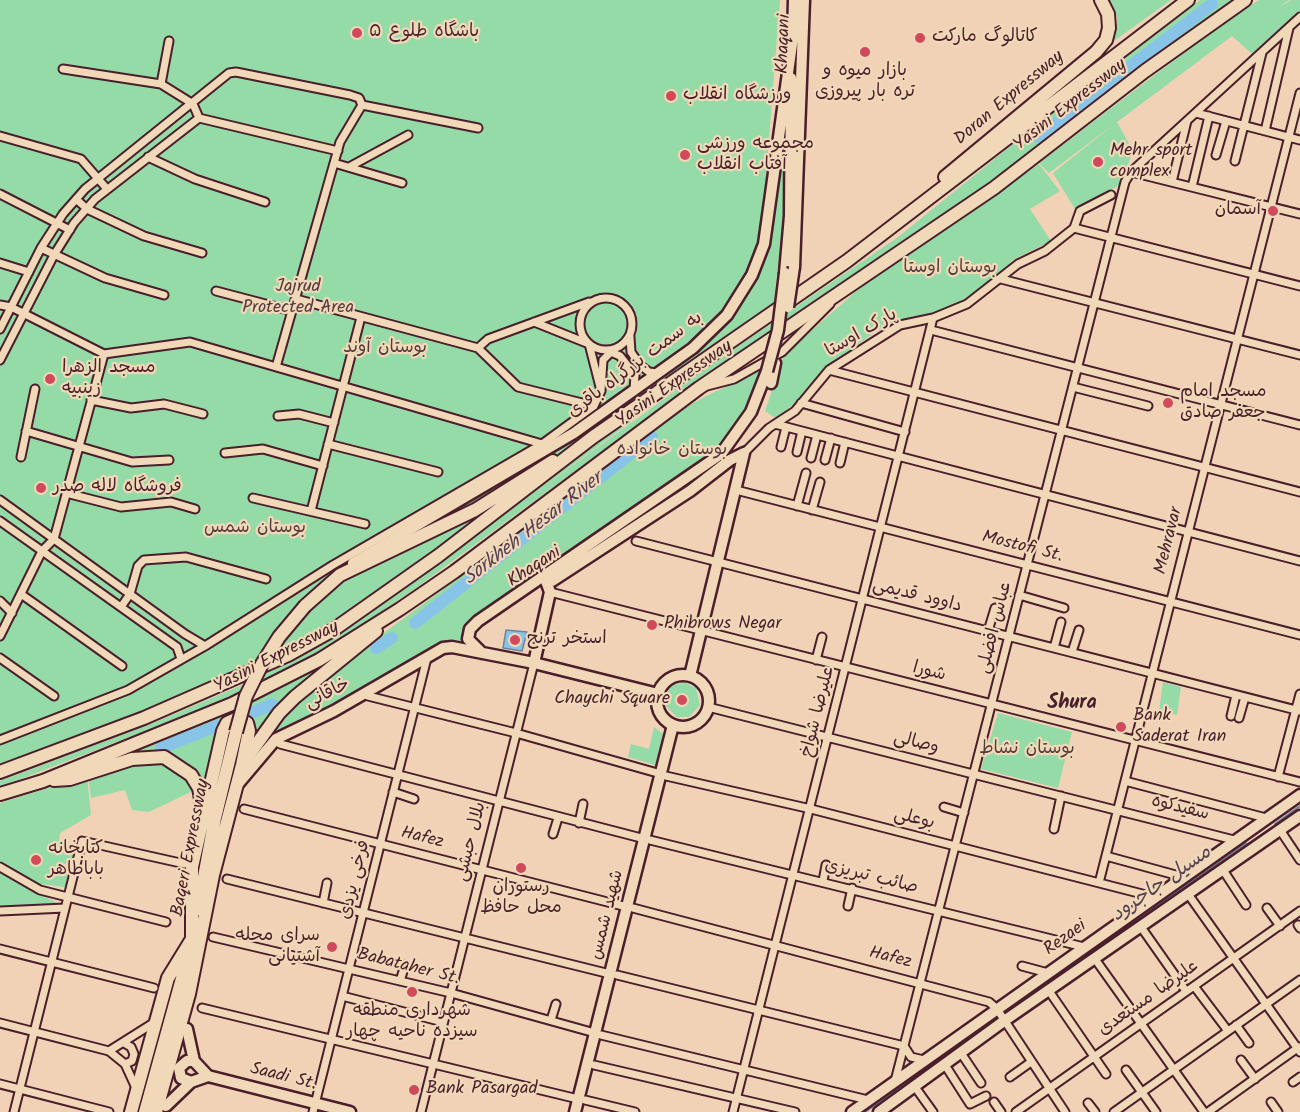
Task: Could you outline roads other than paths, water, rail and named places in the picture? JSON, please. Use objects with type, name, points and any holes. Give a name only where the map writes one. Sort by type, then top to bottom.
[{"type":"highway","name":"Doran Expressway","points":[[907,215],[919,198],[1096,52],[1106,40],[1109,28],[1108,14],[1101,0]]},
{"type":"highway","name":"Yasini Expressway","points":[[0,772],[144,718],[288,655],[324,635],[438,556],[593,437],[847,261],[1188,0]]},
{"type":"highway","name":"Yasini Expressway","points":[[0,794],[43,781],[232,704],[319,660],[400,609],[454,572],[699,388],[994,188],[1145,71],[1245,0]]},
{"type":"highway","name":"Baqeri Expressway","points":[[162,1110],[189,994],[214,818],[246,696],[279,637],[305,606],[340,575],[475,510],[593,437]]},
{"type":"highway","points":[[242,765],[262,736],[295,697],[356,649],[400,609]]},
{"type":"highway","name":"Baqeri Expressway","points":[[145,1112],[196,940],[242,765],[249,731],[247,723],[238,718],[229,721],[223,731],[204,818]]},
{"type":"highway","points":[[43,781],[70,779],[132,759],[164,758],[185,769],[196,782],[202,799],[204,818],[192,867],[196,940],[201,970],[187,1029],[162,1110]]},
{"type":"highway","points":[[131,1112],[168,978],[196,940]]},
{"type":"main road","name":"Khaqani","points":[[495,610],[721,454],[751,412],[767,371],[789,270],[794,0]]},
{"type":"main road","name":"Khaqani","points":[[495,610],[548,586],[724,457],[761,406],[775,363],[789,270],[804,0]]},
{"type":"main road","name":"به سمت بزرگراه باقری","points":[[340,575],[349,566],[534,458],[633,393],[705,338],[727,315],[745,290],[758,261],[768,220],[782,99],[794,30]]},
{"type":"main road","points":[[548,586],[552,581],[690,491],[730,460],[744,453]]},
{"type":"main road","points":[[690,676],[744,453]]},
{"type":"main road","name":"بلال حبشی","points":[[534,663],[548,586]]},
{"type":"main road","points":[[495,610],[478,621],[468,634],[470,643],[483,653],[534,663],[658,694]]},
{"type":"main road","name":"خاقانی","points":[[236,787],[276,739],[351,702],[427,656],[448,647],[483,653]]},
{"type":"main road","points":[[674,676],[690,676],[697,679],[707,691],[708,707],[699,720],[676,726],[659,710],[658,694],[667,680],[674,676]]},
{"type":"main road","name":"شهید شمس","points":[[582,1112],[582,1099],[676,726]]},
{"type":"main road","name":"Rezaei","points":[[852,1112],[1300,795]]},
{"type":"main road","name":"Rezaei","points":[[879,1112],[1004,1021],[1300,816]]},
{"type":"main road","points":[[162,1110],[190,1082],[208,1076],[194,1061],[187,1029]]},
{"type":"main road","name":"شهید شمس","points":[[575,1112],[594,1065],[598,1034]]},
{"type":"main road","points":[[190,1082],[184,1080],[179,1071],[183,1062],[194,1061]]},
{"type":"main road","name":"Saadi St.","points":[[208,1076],[314,1108],[350,1112]]},
{"type":"street","name":"عباس افضلی","points":[[895,1081],[1125,183],[1131,172],[1300,17]]},
{"type":"street","points":[[1266,131],[1290,27]]},
{"type":"street","points":[[161,84],[169,41]]},
{"type":"street","points":[[1235,161],[1246,126],[1262,52]]},
{"type":"street","points":[[63,69],[161,84],[193,104],[199,118]]},
{"type":"street","points":[[0,329],[41,248],[76,199],[98,178],[193,104],[229,72],[350,95],[358,98],[362,105],[478,128]]},
{"type":"street","name":"Mehravar","points":[[1099,883],[1300,93]]},
{"type":"street","points":[[276,367],[334,163],[362,105]]},
{"type":"street","points":[[1196,113],[1300,140]]},
{"type":"street","points":[[1192,187],[1209,116]]},
{"type":"street","points":[[199,118],[338,151]]},
{"type":"street","points":[[0,360],[54,255],[87,209],[107,189],[199,118]]},
{"type":"street","points":[[1172,182],[1187,121]]},
{"type":"street","points":[[1216,155],[1226,121]]},
{"type":"street","points":[[349,167],[408,135]]},
{"type":"street","points":[[0,136],[81,159],[107,189]]},
{"type":"street","points":[[148,157],[195,179],[265,202]]},
{"type":"street","points":[[334,163],[402,183]]},
{"type":"street","points":[[1131,172],[1300,214]]},
{"type":"street","points":[[0,194],[70,230]]},
{"type":"street","name":"پارک اوستا","points":[[744,453],[801,403],[829,370],[900,325],[933,318],[967,304],[1018,264],[1045,251],[1074,228],[1080,211],[1111,195]]},
{"type":"street","points":[[76,199],[87,209],[144,236],[202,254]]},
{"type":"street","points":[[1074,228],[1300,286]]},
{"type":"street","points":[[41,248],[105,278],[164,295]]},
{"type":"street","points":[[0,263],[29,272]]},
{"type":"street","points":[[1000,279],[1300,355]]},
{"type":"street","points":[[216,291],[292,311]]},
{"type":"street","points":[[478,348],[488,339],[602,297],[620,301],[630,314],[631,352],[640,365],[649,372],[661,373]]},
{"type":"street","points":[[296,299],[478,348],[518,387],[594,406]]},
{"type":"street","points":[[591,302],[582,312],[579,321],[583,338],[589,344],[601,391]]},
{"type":"street","points":[[0,305],[24,313],[104,354],[190,342],[542,444]]},
{"type":"street","points":[[311,511],[361,316]]},
{"type":"street","name":"علیرضا شواخ","points":[[733,1112],[933,318]]},
{"type":"street","points":[[534,322],[623,358],[631,367],[636,380],[633,393]]},
{"type":"street","points":[[931,330],[1300,425]]},
{"type":"street","points":[[0,740],[128,690],[205,646],[333,565],[542,444],[594,406],[601,391],[602,365],[611,352],[630,334]]},
{"type":"street","points":[[0,341],[8,345]]},
{"type":"street","points":[[0,636],[42,551],[54,539],[104,354]]},
{"type":"street","points":[[829,370],[1300,492]]},
{"type":"street","points":[[1073,387],[1148,406]]},
{"type":"street","points":[[21,457],[35,389]]},
{"type":"street","points":[[91,400],[130,408],[164,404],[203,414]]},
{"type":"street","points":[[801,403],[905,432]]},
{"type":"street","points":[[278,416],[299,414],[334,423]]},
{"type":"street","points":[[775,424],[1300,561]]},
{"type":"street","points":[[781,447],[786,427]]},
{"type":"street","points":[[26,431],[132,462],[169,460]]},
{"type":"street","points":[[797,452],[802,431]]},
{"type":"street","points":[[811,458],[817,435]]},
{"type":"street","points":[[825,460],[831,438]]},
{"type":"street","points":[[840,463],[845,442]]},
{"type":"street","points":[[328,444],[438,472]]},
{"type":"street","points":[[225,453],[263,450],[323,466]]},
{"type":"street","points":[[797,506],[806,473]]},
{"type":"street","points":[[812,510],[820,482]]},
{"type":"street","name":"Mostofi St.","points":[[736,490],[1300,635]]},
{"type":"street","points":[[66,493],[121,507],[171,502],[195,508]]},
{"type":"street","points":[[253,498],[365,524]]},
{"type":"street","points":[[0,513],[3,502],[205,646]]},
{"type":"street","points":[[0,521],[177,647],[181,659]]},
{"type":"street","name":"داوود قدیمی","points":[[636,541],[1298,711]]},
{"type":"street","points":[[121,607],[130,594],[138,566],[144,560],[186,557],[266,579]]},
{"type":"street","name":"شورا","points":[[548,586],[816,660],[1300,782]]},
{"type":"street","points":[[21,594],[122,666]]},
{"type":"street","points":[[1019,595],[1064,608]]},
{"type":"street","points":[[0,602],[12,613]]},
{"type":"street","points":[[988,631],[995,608]]},
{"type":"street","points":[[1054,648],[1061,622]]},
{"type":"street","points":[[1072,652],[1079,630]]},
{"type":"street","points":[[816,660],[822,638]]},
{"type":"street","name":"فرخی یزدی","points":[[314,1108],[427,656]]},
{"type":"street","points":[[0,658],[54,696]]},
{"type":"street","name":"بلال حبشی","points":[[421,1112],[534,663]]},
{"type":"street","points":[[1278,777],[1298,711],[1300,694]]},
{"type":"street","points":[[1236,695],[1235,716],[1245,697]]},
{"type":"street","name":"بوعلی","points":[[368,696],[516,733],[663,775],[811,809],[1154,897]]},
{"type":"street","name":"وصالی","points":[[708,707],[1117,811]]},
{"type":"street","name":"صائب تبریزی","points":[[280,744],[558,818],[852,888],[1084,947]]},
{"type":"street","points":[[1125,781],[1266,818]]},
{"type":"street","points":[[393,792],[414,799]]},
{"type":"street","points":[[1054,829],[1062,796]]},
{"type":"street","points":[[579,823],[583,804]]},
{"type":"street","points":[[944,807],[964,813]]},
{"type":"street","name":"Hafez","points":[[244,809],[920,982],[989,1002],[997,1009]]},
{"type":"street","name":"سفیدکوه","points":[[1117,811],[1234,840]]},
{"type":"street","points":[[553,834],[558,818]]},
{"type":"street","points":[[1280,830],[1300,860]]},
{"type":"street","points":[[14,1112],[82,841],[186,864]]},
{"type":"street","points":[[1106,856],[1182,877]]},
{"type":"street","points":[[823,881],[826,865]]},
{"type":"street","points":[[0,867],[40,890],[166,922]]},
{"type":"street","points":[[1222,870],[1246,905]]},
{"type":"street","points":[[227,879],[904,1046],[911,1057],[924,1060]]},
{"type":"street","points":[[323,903],[327,883]]},
{"type":"street","points":[[848,906],[852,888]]},
{"type":"street","points":[[1095,959],[1206,1112],[1299,1049],[1188,894]]},
{"type":"street","points":[[0,911],[65,908]]},
{"type":"street","points":[[1267,908],[1280,926]]},
{"type":"street","name":"علیرضا مستعدی","points":[[1016,1112],[1300,911]]},
{"type":"street","points":[[1141,927],[1186,992]]},
{"type":"street","name":"Babataher St.","points":[[213,937],[451,993],[598,1034],[868,1100]]},
{"type":"street","points":[[0,949],[154,988]]},
{"type":"street","points":[[400,981],[405,965]]},
{"type":"street","points":[[1022,966],[1048,973]]},
{"type":"street","points":[[1114,1112],[1300,980]]},
{"type":"street","points":[[1194,986],[1228,1031]]},
{"type":"street","points":[[1049,991],[1106,1074]]},
{"type":"street","points":[[342,996],[443,1022]]},
{"type":"street","points":[[551,1020],[556,1004]]},
{"type":"street","points":[[202,1008],[635,1112]]},
{"type":"street","points":[[997,1009],[1065,1112]]},
{"type":"street","points":[[109,1051],[156,1021]]},
{"type":"street","points":[[0,1023],[109,1051],[125,1064],[137,1091]]},
{"type":"street","points":[[1236,1025],[1249,1043]]},
{"type":"street","points":[[124,1043],[131,1047],[134,1054],[132,1061],[125,1064]]},
{"type":"street","points":[[961,1053],[981,1083]]},
{"type":"street","points":[[1241,1060],[1255,1079]]},
{"type":"street","points":[[1010,1077],[1031,1062]]},
{"type":"street","points":[[594,1065],[795,1112]]},
{"type":"street","points":[[945,1065],[970,1104],[986,1096]]},
{"type":"street","points":[[1126,1070],[1156,1112]]},
{"type":"street","points":[[0,1084],[110,1112]]},
{"type":"street","points":[[915,1087],[933,1112]]},
{"type":"street","points":[[994,1102],[1001,1112]]},
{"type":"street","points":[[1271,1102],[1278,1112]]},
{"type":"street","points":[[1088,1103],[1095,1112]]},
{"type":"water","name":"استخر ترنج","points":[[506,630],[527,632],[522,651],[503,648]]},
{"type":"waterway","name":"Sorkheh Hesar River","points":[[1038,137],[1212,4]]},
{"type":"waterway","name":"Sorkheh Hesar River","points":[[415,623],[652,437]]},
{"type":"waterway","name":"Sorkheh Hesar River","points":[[376,648],[392,638]]},
{"type":"waterway","name":"Sorkheh Hesar River","points":[[254,712],[272,704]]},
{"type":"waterway","name":"Sorkheh Hesar River","points":[[161,748],[217,726]]},
{"type":"waterway","name":"مسیل جاجرود","points":[[1275,824],[1300,806]]},
{"type":"waterway","name":"مسیل جاجرود","points":[[1094,950],[1246,843]]},
{"type":"waterway","name":"مسیل جاجرود","points":[[1011,1008],[1088,954]]},
{"type":"waterway","name":"مسیل جاجرود","points":[[865,1112],[996,1018]]},
{"type":"place","name":"باشگاه طلوع ۵","points":[[357,33]]},
{"type":"place","name":"کاتالوگ مارکت","points":[[920,38]]},
{"type":"place","name":"بازار میوه و تره بار پیروزی","points":[[865,52]]},
{"type":"place","name":"ورزشگاه انقلاب","points":[[671,96]]},
{"type":"place","name":"مجموعه ورزشی آفتاب انقلاب","points":[[685,155]]},
{"type":"place","name":"Mehr sport complex","points":[[1098,162]]},
{"type":"place","name":"آسمان","points":[[1273,211]]},
{"type":"place","name":"مسجد الزهرا زینبیه","points":[[50,379]]},
{"type":"place","name":"مسجد امام جعفر صادق","points":[[1168,403]]},
{"type":"place","name":"فروشگاه لاله صدر","points":[[41,488]]},
{"type":"place","name":"Phibrows Negar","points":[[652,625]]},
{"type":"place","name":"استخر ترنج","points":[[515,640]]},
{"type":"place","name":"Chaychi Square","points":[[682,700]]},
{"type":"place","name":"Bank Saderat Iran","points":[[1121,727]]},
{"type":"place","name":"کتابخانه باباطاهر","points":[[36,860]]},
{"type":"place","name":"رستوران محل حافظ","points":[[521,868]]},
{"type":"place","name":"سرای محله آشتیانی","points":[[332,947]]},
{"type":"place","name":"شهرداری منطقه سیزده ناحیه چهار","points":[[412,992]]},
{"type":"place","name":"Bank Pasargad","points":[[414,1090]]},
{"type":"district","name":"Shura","points":[[1072,705]]},
{"type":"park label","name":"بوستان اوستا","points":[[950,269]]},
{"type":"park label","name":"Jajrud Protected Area","points":[[298,298]]},
{"type":"park label","name":"بوستان آوند","points":[[385,349]]},
{"type":"park label","name":"بوستان خانواده","points":[[672,451]]},
{"type":"park label","name":"بوستان شمس","points":[[255,529]]},
{"type":"park label","name":"بوستان نشاط","points":[[1027,750]]}]
